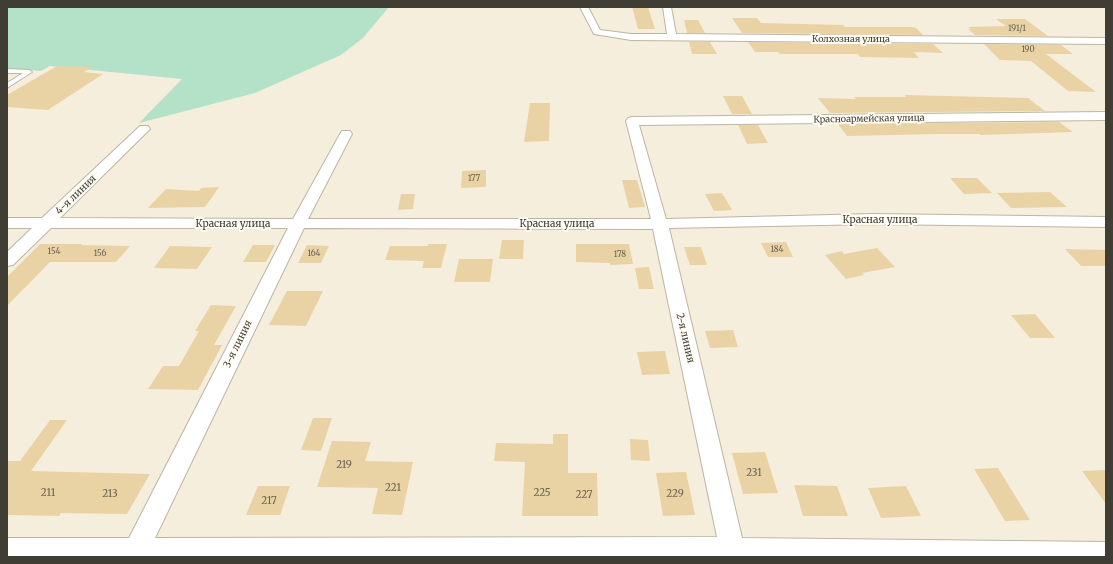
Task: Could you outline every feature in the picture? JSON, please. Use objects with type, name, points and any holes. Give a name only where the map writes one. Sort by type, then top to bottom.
[{"type":"street","name":"Колхозная улица","points":[[584,7],[597,32],[631,37],[1106,41]]},
{"type":"street","points":[[667,7],[672,38]]},
{"type":"street","name":"Красноармейская улица","points":[[632,121],[1106,116]]},
{"type":"street","name":"2-я линия","points":[[632,121],[660,224],[733,554]]},
{"type":"street","name":"4-я линия","points":[[7,261],[144,129]]},
{"type":"street","name":"3-я линия","points":[[135,554],[298,224],[346,134]]},
{"type":"street","name":"Красная улица","points":[[7,223],[660,224],[873,219],[1106,222]]},
{"type":"street","points":[[7,551],[135,554],[1106,555]]},
{"type":"lane","points":[[7,71],[29,72],[7,86]]},
{"type":"green space","points":[[7,7],[389,7],[363,38],[341,55],[255,93],[139,123],[182,79],[50,66],[41,71],[7,68]]},
{"type":"building","points":[[632,7],[648,7],[655,29],[638,29]]},
{"type":"building","points":[[732,18],[757,18],[761,23],[843,25],[845,27],[912,27],[916,28],[923,35],[742,33]]},
{"type":"building","points":[[996,19],[1025,19],[1048,36],[975,35],[968,29],[971,29],[968,27],[1006,26]]},
{"type":"building","points":[[684,20],[698,20],[705,33],[687,33]]},
{"type":"building","points":[[689,42],[710,42],[717,54],[692,54]]},
{"type":"building","points":[[748,42],[933,44],[943,53],[914,52],[919,58],[860,57],[858,54],[780,54],[778,52],[755,52]]},
{"type":"building","points":[[984,44],[1061,45],[1073,54],[1046,54],[1096,92],[1068,91],[1031,61],[1000,60]]},
{"type":"building","points":[[57,66],[92,67],[84,72],[103,74],[48,110],[7,107],[7,95]]},
{"type":"building","points":[[905,95],[1028,98],[1045,111],[830,113],[818,98],[856,99],[854,97],[906,97]]},
{"type":"building","points":[[723,96],[742,96],[752,114],[732,114]]},
{"type":"building","points":[[530,103],[550,103],[549,141],[524,142]]},
{"type":"building","points":[[1059,122],[1073,132],[981,135],[938,134],[847,136],[838,124]]},
{"type":"building","points":[[738,125],[758,125],[768,143],[747,144]]},
{"type":"building","points":[[486,170],[486,187],[461,188],[462,171]]},
{"type":"building","points":[[950,178],[977,178],[992,193],[964,194]]},
{"type":"building","points":[[622,180],[637,180],[645,207],[629,208]]},
{"type":"building","points":[[219,187],[205,207],[148,208],[166,189],[199,191],[201,188]]},
{"type":"building","points":[[1050,192],[1067,207],[1011,208],[997,193]]},
{"type":"building","points":[[722,193],[732,210],[714,211],[705,194]]},
{"type":"building","points":[[401,194],[415,194],[413,209],[398,210]]},
{"type":"building","points":[[502,240],[524,240],[523,259],[499,259]]},
{"type":"building","points":[[786,242],[793,257],[768,257],[761,243]]},
{"type":"building","points":[[40,244],[130,246],[116,262],[50,262],[7,306],[7,277]]},
{"type":"building","points":[[428,244],[447,244],[441,268],[422,268],[424,261],[385,260],[390,246],[428,246]]},
{"type":"building","points":[[576,244],[629,244],[633,264],[610,265],[610,263],[576,262]]},
{"type":"building","points":[[253,245],[275,245],[266,262],[243,262]]},
{"type":"building","points":[[307,245],[329,246],[321,263],[298,263]]},
{"type":"building","points":[[170,246],[212,247],[197,269],[154,268]]},
{"type":"building","points":[[684,247],[701,247],[707,265],[690,265]]},
{"type":"building","points":[[877,248],[895,267],[862,273],[864,275],[846,279],[825,255],[842,251],[844,254]]},
{"type":"building","points":[[1065,249],[1106,250],[1106,266],[1081,266]]},
{"type":"building","points":[[459,259],[493,259],[490,282],[454,282]]},
{"type":"building","points":[[649,267],[654,289],[639,289],[635,268]]},
{"type":"building","points":[[287,291],[323,291],[306,326],[269,325]]},
{"type":"building","points":[[211,305],[236,306],[214,345],[222,345],[198,390],[148,389],[163,366],[179,366],[199,331],[195,331]]},
{"type":"building","points":[[1035,314],[1055,338],[1030,338],[1011,315]]},
{"type":"building","points":[[733,330],[738,347],[710,348],[705,331]]},
{"type":"building","points":[[665,351],[670,374],[642,375],[637,352]]},
{"type":"building","points":[[313,418],[332,418],[321,451],[301,450]]},
{"type":"building","points":[[50,420],[67,420],[31,471],[150,474],[127,514],[61,513],[59,516],[7,515],[7,461],[20,461]]},
{"type":"building","points":[[553,434],[568,434],[568,473],[597,473],[598,516],[522,516],[525,462],[494,461],[496,443],[553,444]]},
{"type":"building","points":[[630,439],[648,440],[650,461],[631,460]]},
{"type":"building","points":[[332,441],[371,442],[365,461],[413,462],[402,515],[372,514],[378,488],[317,487]]},
{"type":"building","points":[[765,452],[778,493],[743,494],[732,453]]},
{"type":"building","points":[[998,468],[1030,520],[1005,521],[974,469]]},
{"type":"building","points":[[1106,470],[1106,504],[1082,471]]},
{"type":"building","points":[[686,472],[695,515],[663,516],[656,473]]},
{"type":"building","points":[[794,485],[837,486],[848,516],[803,516]]},
{"type":"building","points":[[258,486],[290,486],[280,515],[246,515]]},
{"type":"building","points":[[906,486],[921,516],[881,518],[868,488]]}]
